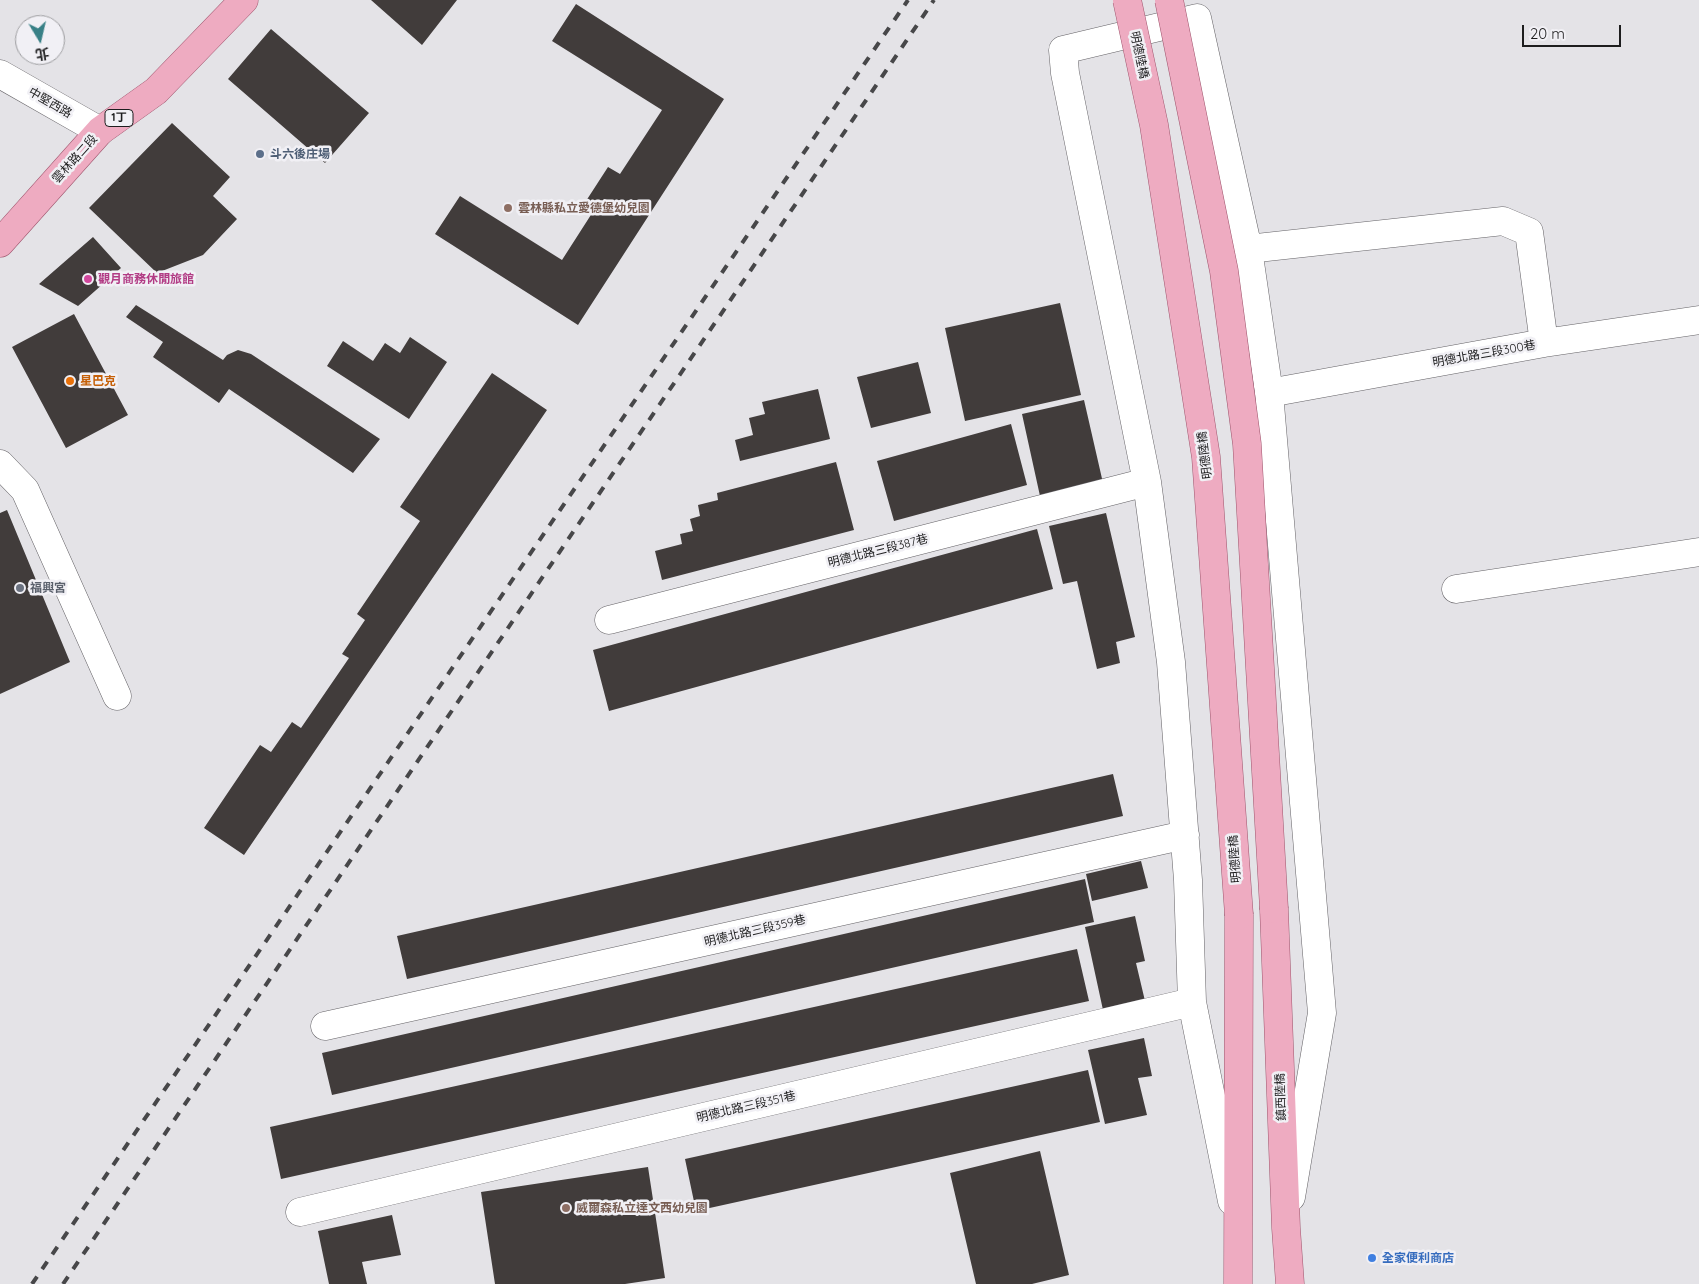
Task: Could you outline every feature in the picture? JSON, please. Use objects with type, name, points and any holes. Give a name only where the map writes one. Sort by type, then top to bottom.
[{"type":"main road","name":"雲林路二段","points":[[0,243],[100,131],[156,91],[244,0]]},
{"type":"main road","name":"明德陸橋","points":[[1127,0],[1154,125],[1206,457],[1239,915],[1239,1236]]},
{"type":"main road","name":"鎮西陸橋","points":[[1170,0],[1224,271],[1247,444],[1274,909],[1286,1228],[1290,1284]]},
{"type":"main road","points":[[1238,1284],[1239,1236]]},
{"type":"street","points":[[1239,1236],[1192,1002],[1188,880],[1171,662],[1147,482],[1065,73],[1063,50],[1197,18],[1248,249],[1269,393],[1322,1013],[1286,1228]]},
{"type":"street","name":"中堅西路","points":[[0,74],[100,131]]},
{"type":"street","points":[[1248,249],[1504,221],[1529,232],[1544,343]]},
{"type":"street","name":"明德北路三段300巷","points":[[1269,393],[1544,343],[1699,320]]},
{"type":"street","points":[[0,464],[25,490],[117,696]]},
{"type":"street","name":"明德北路三段387巷","points":[[610,620],[1147,482]]},
{"type":"street","points":[[1456,589],[1699,552]]},
{"type":"street","name":"明德北路三段359巷","points":[[325,1026],[1184,835]]},
{"type":"street","name":"明德北路三段351巷","points":[[300,1212],[1192,1002]]},
{"type":"building","points":[[371,0],[457,0],[422,45]]},
{"type":"building","points":[[576,4],[724,99],[578,325],[435,234],[460,196],[562,260],[596,207],[586,201],[608,167],[620,174],[662,110],[552,41]]},
{"type":"building","points":[[271,29],[369,113],[325,163],[228,79]]},
{"type":"building","points":[[172,123],[230,177],[213,196],[237,219],[203,255],[157,273],[89,208]]},
{"type":"building","points":[[93,237],[121,268],[78,306],[39,284]]},
{"type":"building","points":[[1060,303],[1081,395],[965,421],[945,328]]},
{"type":"building","points":[[136,305],[223,360],[227,355],[238,350],[251,354],[380,439],[353,473],[229,389],[219,403],[153,357],[163,342],[126,317]]},
{"type":"building","name":"星巴克","points":[[74,314],[128,415],[66,448],[12,347]]},
{"type":"building","points":[[410,337],[447,362],[409,419],[327,366],[343,341],[373,361],[385,343],[400,353]]},
{"type":"building","points":[[918,362],[931,413],[871,428],[857,377]]},
{"type":"building","points":[[492,373],[547,410],[244,855],[204,828],[260,745],[271,752],[292,722],[301,728],[349,658],[342,654],[365,620],[357,614],[420,521],[400,507]]},
{"type":"building","points":[[818,389],[830,439],[740,461],[735,440],[753,435],[749,418],[765,414],[762,402]]},
{"type":"building","points":[[1084,400],[1103,483],[1040,496],[1022,414]]},
{"type":"building","points":[[1011,424],[1027,485],[894,521],[877,461]]},
{"type":"building","points":[[836,462],[854,530],[662,580],[655,551],[682,544],[680,534],[693,531],[690,519],[700,516],[698,505],[718,500],[717,493]]},
{"type":"building","name":"福興宮","points":[[7,510],[70,662],[0,694],[0,513]]},
{"type":"building","points":[[1106,513],[1135,637],[1116,642],[1120,663],[1097,669],[1077,581],[1063,584],[1049,526]]},
{"type":"building","points":[[1037,529],[1053,589],[609,711],[593,650]]},
{"type":"building","points":[[1113,774],[1123,816],[407,979],[397,936]]},
{"type":"building","points":[[1141,861],[1148,888],[1092,901],[1086,874]]},
{"type":"building","points":[[1085,879],[1094,922],[332,1095],[322,1053]]},
{"type":"building","points":[[1135,916],[1145,961],[1136,963],[1145,1001],[1103,1010],[1085,927]]},
{"type":"building","points":[[1077,949],[1089,1001],[281,1179],[270,1127]]},
{"type":"building","points":[[1144,1038],[1152,1076],[1138,1078],[1147,1115],[1105,1124],[1088,1050]]},
{"type":"building","points":[[1088,1070],[1100,1122],[696,1211],[685,1159]]},
{"type":"building","points":[[1040,1151],[1069,1275],[1032,1284],[976,1284],[950,1173]]},
{"type":"building","points":[[648,1167],[665,1278],[625,1284],[495,1284],[481,1192]]},
{"type":"building","points":[[392,1215],[401,1255],[362,1262],[367,1284],[329,1284],[318,1231]]},
{"type":"railway","points":[[32,1284],[908,0]]},
{"type":"railway","points":[[63,1284],[934,0]]},
{"type":"place","name":"斗六後庄場","points":[[260,154]]},
{"type":"place","name":"雲林縣私立愛德堡幼兒園","points":[[508,208]]},
{"type":"place","name":"觀月商務休閒旅館","points":[[88,279]]},
{"type":"place","name":"星巴克","points":[[70,381]]},
{"type":"place","name":"福興宮","points":[[20,588]]},
{"type":"place","name":"威爾森私立達文西幼兒園","points":[[566,1208]]},
{"type":"place","name":"全家便利商店","points":[[1372,1258]]}]
